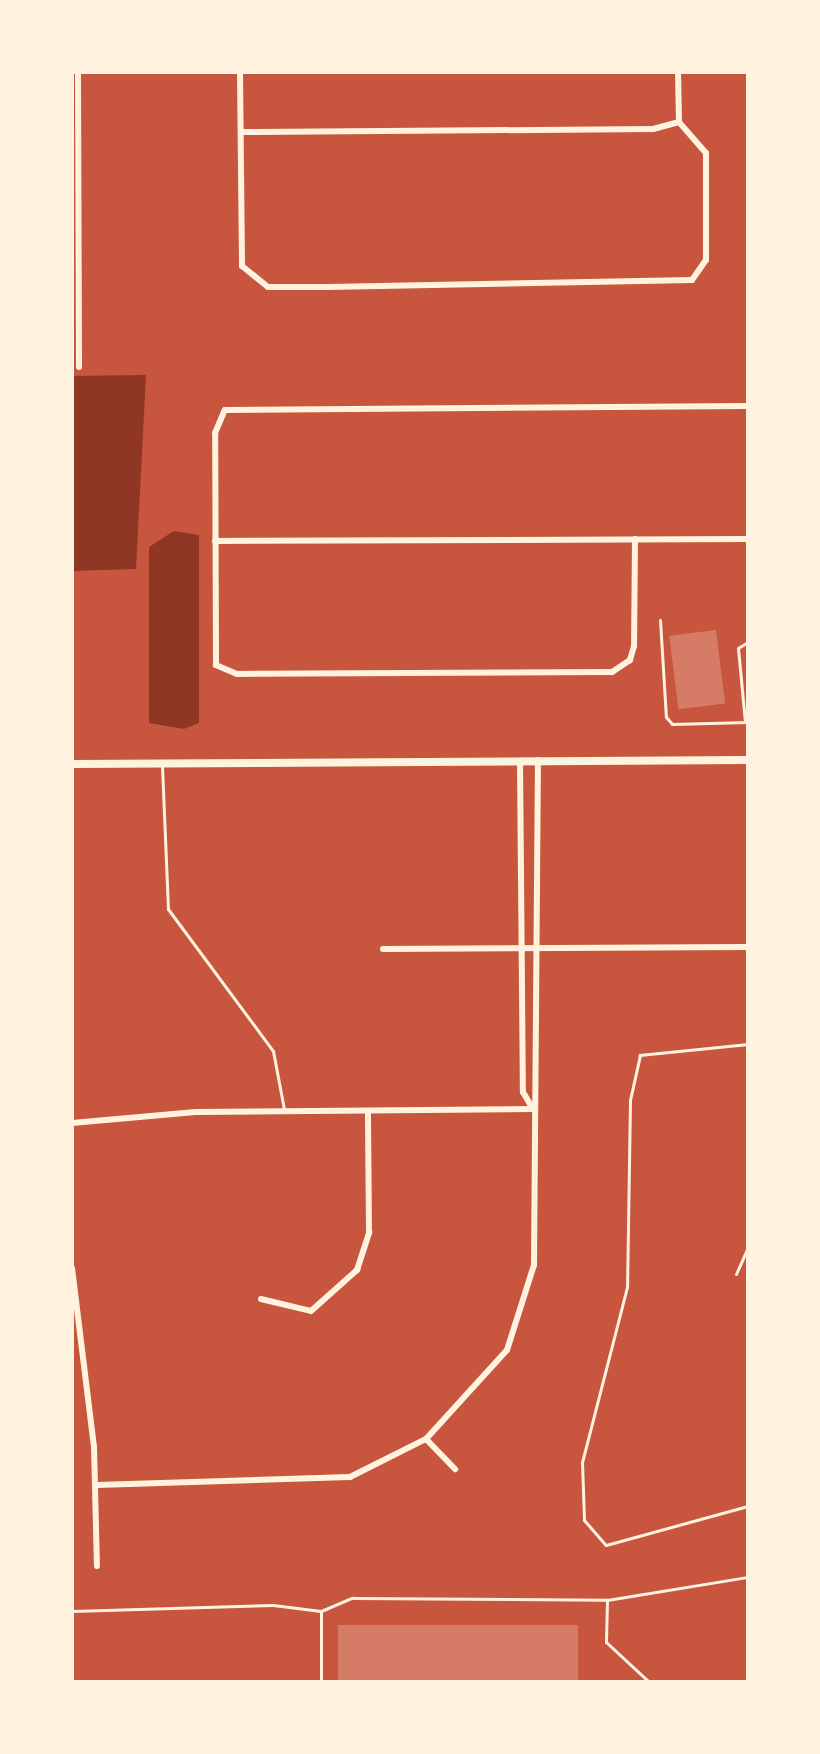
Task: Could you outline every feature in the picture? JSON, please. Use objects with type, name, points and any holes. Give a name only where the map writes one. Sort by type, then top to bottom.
[{"type":"street","points":[[78,72],[79,367]]},
{"type":"street","points":[[240,72],[242,266],[256,284],[678,283],[700,272],[707,247],[706,153],[679,122],[678,72]]},
{"type":"street","points":[[241,132],[653,129],[679,122]]},
{"type":"street","points":[[635,539],[634,646],[630,660],[612,672],[219,668],[215,541],[219,415],[236,408],[748,406]]},
{"type":"street","points":[[215,541],[748,539]]},
{"type":"street","points":[[97,1485],[322,1481],[371,1470],[426,1439],[488,1378],[521,1320],[534,1265],[533,1109],[541,1078],[538,760]]},
{"type":"street","points":[[72,764],[748,760]]},
{"type":"street","points":[[520,761],[523,1092],[533,1109]]},
{"type":"street","points":[[383,949],[748,947]]},
{"type":"street","points":[[72,1123],[284,1112],[533,1109]]},
{"type":"street","points":[[261,1299],[311,1311],[357,1270],[369,1232],[368,1111]]},
{"type":"street","points":[[72,1268],[97,1485],[97,1566]]},
{"type":"street","points":[[426,1439],[455,1469]]},
{"type":"lane","points":[[660,620],[666,717],[672,724],[747,722],[738,648],[748,642]]},
{"type":"lane","points":[[162,764],[168,909],[273,1051],[284,1112]]},
{"type":"lane","points":[[748,1044],[640,1055],[630,1100],[627,1287],[582,1462],[584,1520],[606,1545],[748,1506]]},
{"type":"lane","points":[[736,1274],[748,1247]]},
{"type":"lane","points":[[72,1611],[273,1605],[321,1611],[352,1598],[607,1600],[748,1577]]},
{"type":"lane","points":[[607,1600],[606,1642],[649,1682]]},
{"type":"lane","points":[[321,1611],[321,1682]]},
{"type":"shaded area","points":[[146,375],[136,569],[72,571],[72,376]]},
{"type":"shaded area","points":[[174,531],[199,535],[199,723],[184,729],[149,723],[149,547]]},
{"type":"building","points":[[716,630],[725,703],[678,709],[669,636]]},
{"type":"building","points":[[338,1625],[578,1625],[578,1682],[338,1682]]}]
